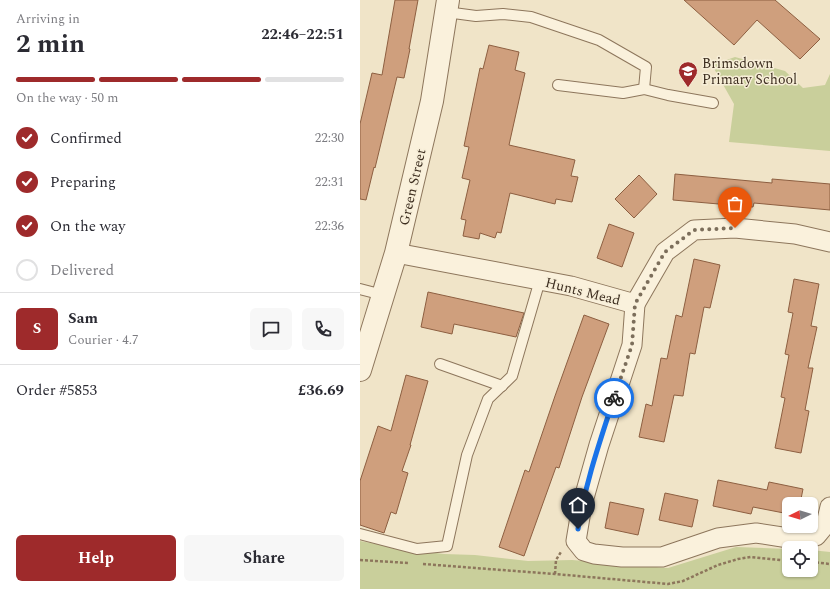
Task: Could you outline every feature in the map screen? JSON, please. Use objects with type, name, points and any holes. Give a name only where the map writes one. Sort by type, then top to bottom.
[{"type":"street","name":"Green Street","points":[[360,370],[396,252],[432,101],[447,6]]},
{"type":"street","name":"Hunts Mead","points":[[396,252],[571,286],[635,304],[665,252],[694,230],[735,228],[794,234],[830,242]]},
{"type":"street","points":[[635,304],[632,345],[599,445],[582,505],[576,542],[584,551],[594,554],[622,557],[662,557],[718,538],[756,532],[795,539],[816,536],[826,524],[830,507]]},
{"type":"lane","points":[[447,6],[476,16],[503,14],[531,17],[599,40],[646,67],[644,89]]},
{"type":"lane","points":[[558,85],[623,93],[644,89],[713,103]]},
{"type":"lane","points":[[360,534],[417,549],[446,546],[467,455],[488,399],[512,376],[540,280]]},
{"type":"lane","points":[[360,289],[383,295]]},
{"type":"lane","points":[[440,364],[502,386]]},
{"type":"path","points":[[421,564],[668,584],[683,581],[738,559],[751,557],[782,560]]},
{"type":"path","points":[[360,560],[413,563]]},
{"type":"path","points":[[818,563],[830,564]]},
{"type":"green space","points":[[735,57],[785,71],[803,88],[825,85],[830,74],[830,151],[729,142],[734,104],[712,65]]},
{"type":"green space","points":[[360,541],[444,554],[475,555],[528,561],[572,560],[668,568],[736,547],[782,549],[782,577],[818,577],[818,551],[830,552],[830,589],[360,589]]},
{"type":"building","points":[[395,0],[418,0],[404,78],[397,77],[366,200],[360,199],[360,124],[372,73],[382,75]]},
{"type":"building","points":[[684,0],[775,0],[820,39],[800,59],[757,20],[734,45]]},
{"type":"building","points":[[489,45],[519,52],[515,70],[525,73],[509,145],[575,160],[571,176],[578,177],[572,202],[556,199],[555,204],[510,193],[501,233],[497,232],[495,238],[480,233],[479,239],[463,236],[466,220],[461,219],[470,180],[462,178],[469,147],[464,146],[480,68],[483,69]]},
{"type":"building","points":[[675,174],[772,183],[772,179],[830,184],[830,210],[754,203],[753,207],[673,200]]},
{"type":"building","points":[[639,175],[657,194],[634,218],[615,199]]},
{"type":"building","points":[[609,224],[634,233],[622,267],[597,258]]},
{"type":"building","points":[[694,259],[720,265],[710,308],[704,307],[695,354],[690,353],[683,396],[674,395],[664,442],[639,437],[646,404],[652,406],[661,358],[667,359],[676,315],[682,317]]},
{"type":"building","points":[[794,279],[819,284],[811,326],[817,327],[808,368],[813,368],[805,410],[809,411],[801,453],[775,448],[785,398],[781,397],[789,355],[785,354],[793,313],[788,312]]},
{"type":"building","points":[[428,292],[524,313],[516,337],[454,324],[452,334],[421,327]]},
{"type":"building","points":[[584,315],[609,324],[582,397],[559,468],[556,467],[524,556],[499,547],[525,470],[529,472]]},
{"type":"building","points":[[406,375],[428,381],[411,445],[402,471],[408,473],[396,514],[391,512],[384,533],[360,525],[360,481],[378,426],[391,431]]},
{"type":"building","points":[[718,480],[767,490],[769,482],[803,489],[801,497],[782,497],[782,513],[753,507],[751,514],[713,506]]},
{"type":"building","points":[[665,493],[698,500],[692,527],[659,520]]},
{"type":"building","points":[[610,502],[644,509],[638,535],[605,528]]},
{"type":"way so far","points":[[614,398],[632,345],[635,304],[665,252],[694,230],[735,228]]},
{"type":"place","name":"Brimsdown Primary School","points":[[688,88]]},
{"type":"route","points":[[578,529],[582,505],[614,398]]}]
